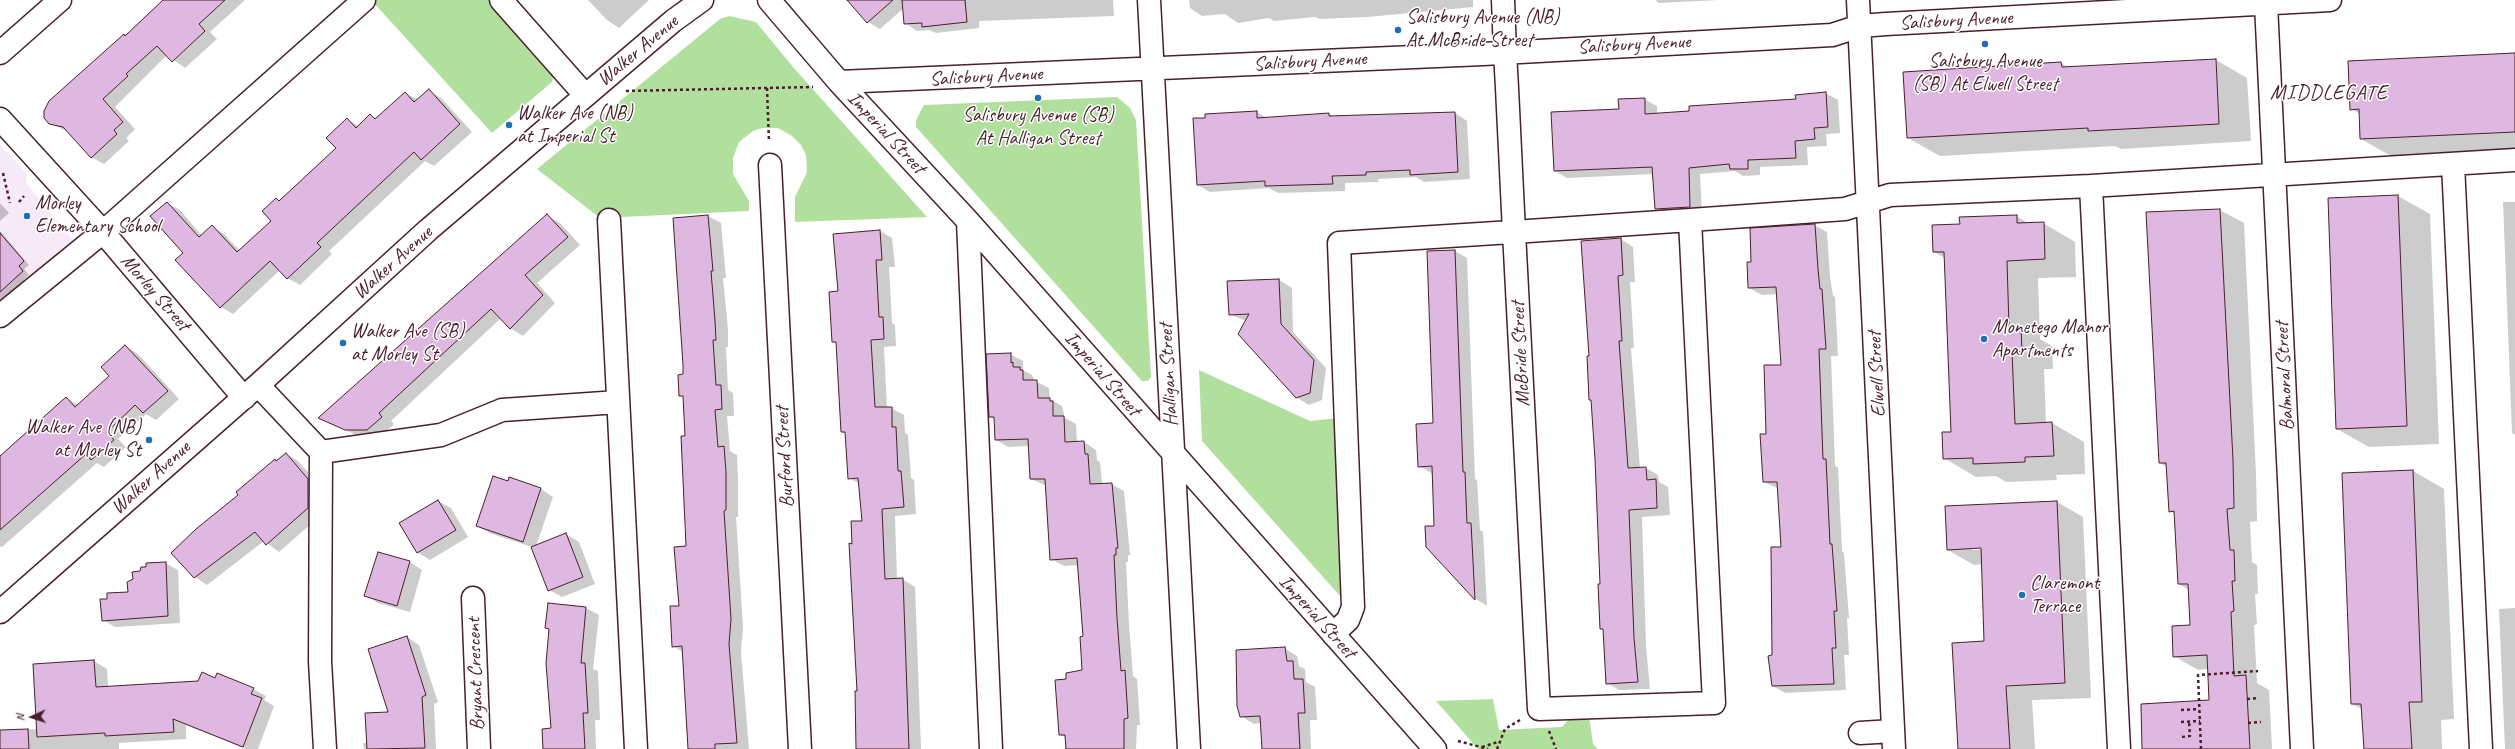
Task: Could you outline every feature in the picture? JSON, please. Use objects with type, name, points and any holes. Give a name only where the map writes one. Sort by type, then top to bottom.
[{"type":"street","points":[[0,53],[60,0]]},
{"type":"street","points":[[0,316],[102,232],[364,0]]},
{"type":"street","points":[[501,0],[585,95]]},
{"type":"street","name":"Walker Avenue","points":[[0,612],[251,392],[428,230],[673,21],[702,0]]},
{"type":"street","name":"Imperial Street","points":[[769,0],[839,82],[968,221],[1173,456],[1435,749]]},
{"type":"street","name":"Halligan Street","points":[[1149,0],[1189,749]]},
{"type":"street","name":"McBride Street","points":[[1503,0],[1504,52],[1539,709]]},
{"type":"street","name":"Elwell Street","points":[[1858,0],[1869,202],[1893,740]]},
{"type":"street","name":"Salisbury Avenue","points":[[839,82],[1153,69],[1832,35],[1860,26],[2067,8],[2266,4],[2330,0]]},
{"type":"street","name":"Balmoral Street","points":[[2266,4],[2302,749]]},
{"type":"street","name":"Morley Street","points":[[0,119],[102,232],[251,392],[321,452]]},
{"type":"street","points":[[1333,634],[1348,620],[1353,607],[1339,244],[1845,208],[1890,195],[2091,186],[2515,160]]},
{"type":"street","points":[[2453,164],[2481,749]]},
{"type":"street","name":"Burford Street","points":[[770,165],[800,749]]},
{"type":"street","points":[[2091,186],[2119,749]]},
{"type":"street","points":[[609,220],[636,749]]},
{"type":"street","points":[[1539,709],[1714,703],[1690,220]]},
{"type":"street","points":[[968,221],[991,749]]},
{"type":"street","points":[[325,749],[320,662],[321,452],[442,435],[502,410],[618,402]]},
{"type":"street","name":"Bryant Crescent","points":[[473,598],[479,749]]},
{"type":"street","points":[[1860,733],[1893,740]]},
{"type":"path","points":[[622,92],[815,88],[839,82]]},
{"type":"path","points":[[767,88],[770,165]]},
{"type":"path","points":[[3,174],[10,203]]},
{"type":"path","points":[[19,202],[24,196]]},
{"type":"path","points":[[2201,749],[2198,675],[2258,671]]},
{"type":"path","points":[[2247,699],[2259,698]]},
{"type":"path","points":[[2181,710],[2199,708]]},
{"type":"path","points":[[1498,749],[1498,742],[1505,729],[1539,709]]},
{"type":"path","points":[[2182,736],[2190,736],[2189,721]]},
{"type":"path","points":[[2181,722],[2200,721]]},
{"type":"path","points":[[2248,723],[2261,722]]},
{"type":"path","points":[[1458,741],[1488,749]]},
{"type":"path","points":[[1481,747],[1498,742]]},
{"type":"shaded area","name":"Morley Elementary School","points":[[0,144],[27,174],[26,183],[81,250],[0,316]]},
{"type":"green space","points":[[376,0],[490,0],[555,72],[552,82],[492,133],[373,2]]},
{"type":"green space","points":[[729,16],[756,22],[793,67],[927,217],[795,222],[795,197],[807,172],[806,155],[801,145],[792,136],[778,128],[762,128],[753,131],[739,142],[733,158],[733,174],[749,201],[749,211],[600,218],[537,169],[720,19]]},
{"type":"green space","points":[[1117,97],[1130,108],[1136,120],[1151,377],[1148,381],[1142,381],[916,127],[916,120],[924,105]]},
{"type":"green space","points":[[1199,370],[1310,421],[1338,418],[1347,585],[1340,596],[1202,441]]},
{"type":"green space","points":[[1493,699],[1499,730],[1562,727],[1570,718],[1589,715],[1593,744],[1598,749],[1478,749],[1436,701]]},
{"type":"building","points":[[163,0],[225,0],[199,24],[205,31],[172,62],[157,46],[126,74],[128,76],[103,99],[123,122],[114,130],[117,134],[91,158],[63,127],[49,124],[44,118],[44,111],[49,101],[124,34],[125,36]]},
{"type":"building","points":[[847,0],[893,0],[867,23]]},
{"type":"building","points":[[902,0],[965,0],[967,22],[922,27],[922,23],[904,24]]},
{"type":"building","points":[[2515,53],[2515,132],[2360,139],[2359,109],[2350,110],[2348,61]]},
{"type":"building","points":[[2216,59],[2219,124],[2088,131],[2088,128],[1907,138],[1903,72],[2061,62],[2062,67]]},
{"type":"building","points":[[429,89],[460,124],[421,160],[414,152],[317,243],[321,247],[287,279],[270,261],[220,308],[175,260],[183,253],[150,216],[167,202],[199,237],[212,225],[237,252],[271,221],[262,211],[276,198],[279,201],[336,148],[326,138],[347,118],[356,128],[370,114],[375,119],[405,92],[414,102]]},
{"type":"building","points":[[1826,92],[1828,127],[1814,128],[1815,139],[1795,141],[1796,158],[1748,160],[1748,169],[1730,169],[1729,164],[1689,168],[1690,207],[1655,209],[1652,167],[1554,171],[1551,112],[1619,109],[1618,99],[1645,98],[1645,114],[1689,111],[1689,106],[1796,99],[1795,95]]},
{"type":"building","points":[[1257,111],[1257,118],[1329,113],[1329,116],[1455,112],[1458,172],[1410,175],[1410,170],[1366,172],[1366,175],[1332,176],[1333,184],[1265,186],[1265,181],[1197,185],[1193,118],[1205,118],[1205,114]]},
{"type":"building","points":[[2398,195],[2407,426],[2336,429],[2328,198]]},
{"type":"building","points":[[2220,209],[2233,460],[2234,508],[2227,509],[2230,550],[2234,550],[2235,581],[2232,581],[2234,611],[2231,612],[2234,676],[2246,675],[2250,749],[2142,749],[2141,704],[2209,700],[2207,655],[2173,657],[2172,626],[2190,625],[2188,584],[2178,584],[2174,511],[2169,512],[2166,463],[2159,463],[2146,212]]},
{"type":"building","points":[[547,214],[568,237],[525,275],[543,295],[510,329],[491,309],[379,413],[382,417],[367,430],[345,430],[318,418]]},
{"type":"building","points":[[708,215],[713,271],[711,271],[716,340],[713,340],[716,385],[721,385],[722,409],[715,410],[718,447],[724,446],[726,472],[726,510],[724,511],[731,619],[729,644],[737,743],[715,744],[715,749],[688,749],[682,646],[672,647],[670,606],[679,606],[674,547],[686,546],[681,436],[685,436],[683,396],[679,396],[678,375],[683,374],[683,365],[673,218]]},
{"type":"building","name":"Monetego Manor Apartments","points":[[2017,215],[2017,223],[2044,222],[2045,259],[2007,261],[2009,327],[2021,327],[2022,351],[2012,352],[2015,424],[2052,422],[2054,456],[2025,457],[2025,462],[1973,464],[1973,458],[1943,459],[1942,432],[1951,432],[1944,252],[1933,252],[1932,225],[1960,224],[1959,217]]},
{"type":"building","points":[[1815,224],[1820,289],[1822,289],[1826,349],[1819,349],[1823,459],[1826,459],[1830,544],[1832,544],[1837,611],[1834,611],[1836,648],[1832,648],[1834,684],[1772,686],[1768,656],[1772,655],[1771,547],[1781,547],[1777,482],[1763,482],[1760,434],[1766,434],[1764,365],[1781,365],[1776,287],[1748,288],[1747,262],[1751,262],[1750,228]]},
{"type":"building","points":[[880,230],[882,260],[876,260],[879,317],[883,317],[884,339],[871,340],[875,407],[892,407],[892,427],[896,427],[898,471],[901,471],[904,507],[882,509],[885,579],[903,578],[909,749],[856,749],[855,691],[857,691],[849,543],[852,544],[851,521],[862,521],[858,478],[848,479],[845,432],[841,432],[836,342],[832,342],[829,292],[838,291],[833,234]]},
{"type":"building","points":[[0,233],[24,261],[19,266],[23,271],[0,292]]},
{"type":"building","points":[[1621,238],[1623,275],[1618,276],[1622,341],[1619,341],[1628,468],[1646,467],[1647,480],[1656,479],[1657,508],[1629,510],[1634,638],[1638,682],[1606,684],[1603,629],[1600,629],[1598,584],[1600,584],[1595,459],[1591,400],[1589,400],[1587,356],[1589,356],[1581,241]]},
{"type":"building","points":[[1455,250],[1463,472],[1465,472],[1467,523],[1471,523],[1475,600],[1426,547],[1425,526],[1434,526],[1432,466],[1418,467],[1416,424],[1433,423],[1427,251]]},
{"type":"building","points":[[1279,279],[1281,324],[1314,360],[1310,393],[1296,398],[1238,334],[1249,314],[1229,315],[1227,281]]},
{"type":"building","points":[[125,345],[168,391],[143,413],[135,405],[107,432],[114,440],[91,460],[86,454],[0,530],[0,456],[66,397],[75,407],[109,376],[101,367]]},
{"type":"building","points":[[1011,353],[1011,363],[1013,362],[1013,367],[1020,367],[1020,370],[1023,370],[1023,380],[1037,380],[1038,398],[1050,398],[1050,401],[1053,401],[1053,416],[1064,416],[1065,442],[1084,441],[1085,454],[1088,454],[1090,484],[1112,483],[1118,548],[1116,548],[1116,555],[1114,555],[1117,618],[1121,671],[1125,670],[1128,718],[1124,719],[1124,749],[1066,749],[1065,735],[1059,735],[1055,680],[1066,679],[1066,673],[1082,670],[1080,637],[1083,636],[1077,558],[1050,560],[1045,479],[1030,479],[1028,439],[995,440],[994,417],[989,417],[986,354]]},
{"type":"building","points":[[286,453],[308,479],[308,508],[266,545],[255,532],[194,578],[171,553],[196,529],[238,495],[236,492],[275,459],[276,461]]},
{"type":"building","points":[[2413,470],[2422,702],[2409,702],[2412,749],[2364,749],[2361,704],[2351,704],[2342,473]]},
{"type":"building","points":[[493,476],[508,481],[509,477],[541,488],[523,542],[476,526]]},
{"type":"building","points":[[438,500],[456,530],[417,553],[399,523]]},
{"type":"building","name":"Claremont Terrace","points":[[2057,501],[2065,683],[2006,686],[2010,749],[1958,749],[1952,643],[1984,641],[1981,548],[1947,550],[1945,506]]},
{"type":"building","points":[[566,533],[583,577],[548,591],[531,547]]},
{"type":"building","points":[[378,552],[410,561],[397,606],[364,596]]},
{"type":"building","points":[[166,562],[168,616],[102,621],[100,599],[107,599],[107,593],[128,592],[127,582],[133,579],[132,572],[140,571],[141,567],[146,567],[146,563]]},
{"type":"building","points":[[548,603],[586,607],[581,663],[585,663],[588,713],[583,713],[585,749],[543,749],[542,729],[551,728],[546,663],[549,629],[545,628]]},
{"type":"building","points":[[407,636],[426,695],[422,697],[425,748],[367,749],[365,713],[388,712],[368,649]]},
{"type":"building","points":[[1285,647],[1287,661],[1293,661],[1294,679],[1303,679],[1305,713],[1298,713],[1300,749],[1262,749],[1260,716],[1240,717],[1237,706],[1236,650]]},
{"type":"building","points":[[94,660],[96,687],[198,681],[202,672],[215,678],[217,673],[254,688],[251,694],[262,698],[243,747],[173,719],[174,732],[105,736],[105,733],[37,737],[33,664]]},
{"type":"building","points":[[28,729],[29,749],[0,749],[0,730]]},
{"type":"place","name":"Salisbury Avenue (NB) At McBride Street","points":[[1398,30]]},
{"type":"place","name":"Salisbury Avenue (SB) At Elwell Street","points":[[1985,44]]},
{"type":"place","name":"Salisbury Avenue (SB) At Halligan Street","points":[[1038,98]]},
{"type":"place","name":"Walker Ave (NB) at Imperial St","points":[[509,125]]},
{"type":"place","name":"Morley Elementary School","points":[[27,216]]},
{"type":"place","name":"Monetego Manor Apartments","points":[[1984,339]]},
{"type":"place","name":"Walker Ave (SB) at Morley St","points":[[343,343]]},
{"type":"place","name":"Walker Ave (NB) at Morley St","points":[[149,440]]},
{"type":"place","name":"Claremont Terrace","points":[[2022,595]]},
{"type":"district","name":"MIDDLEGATE","points":[[2329,93]]}]
